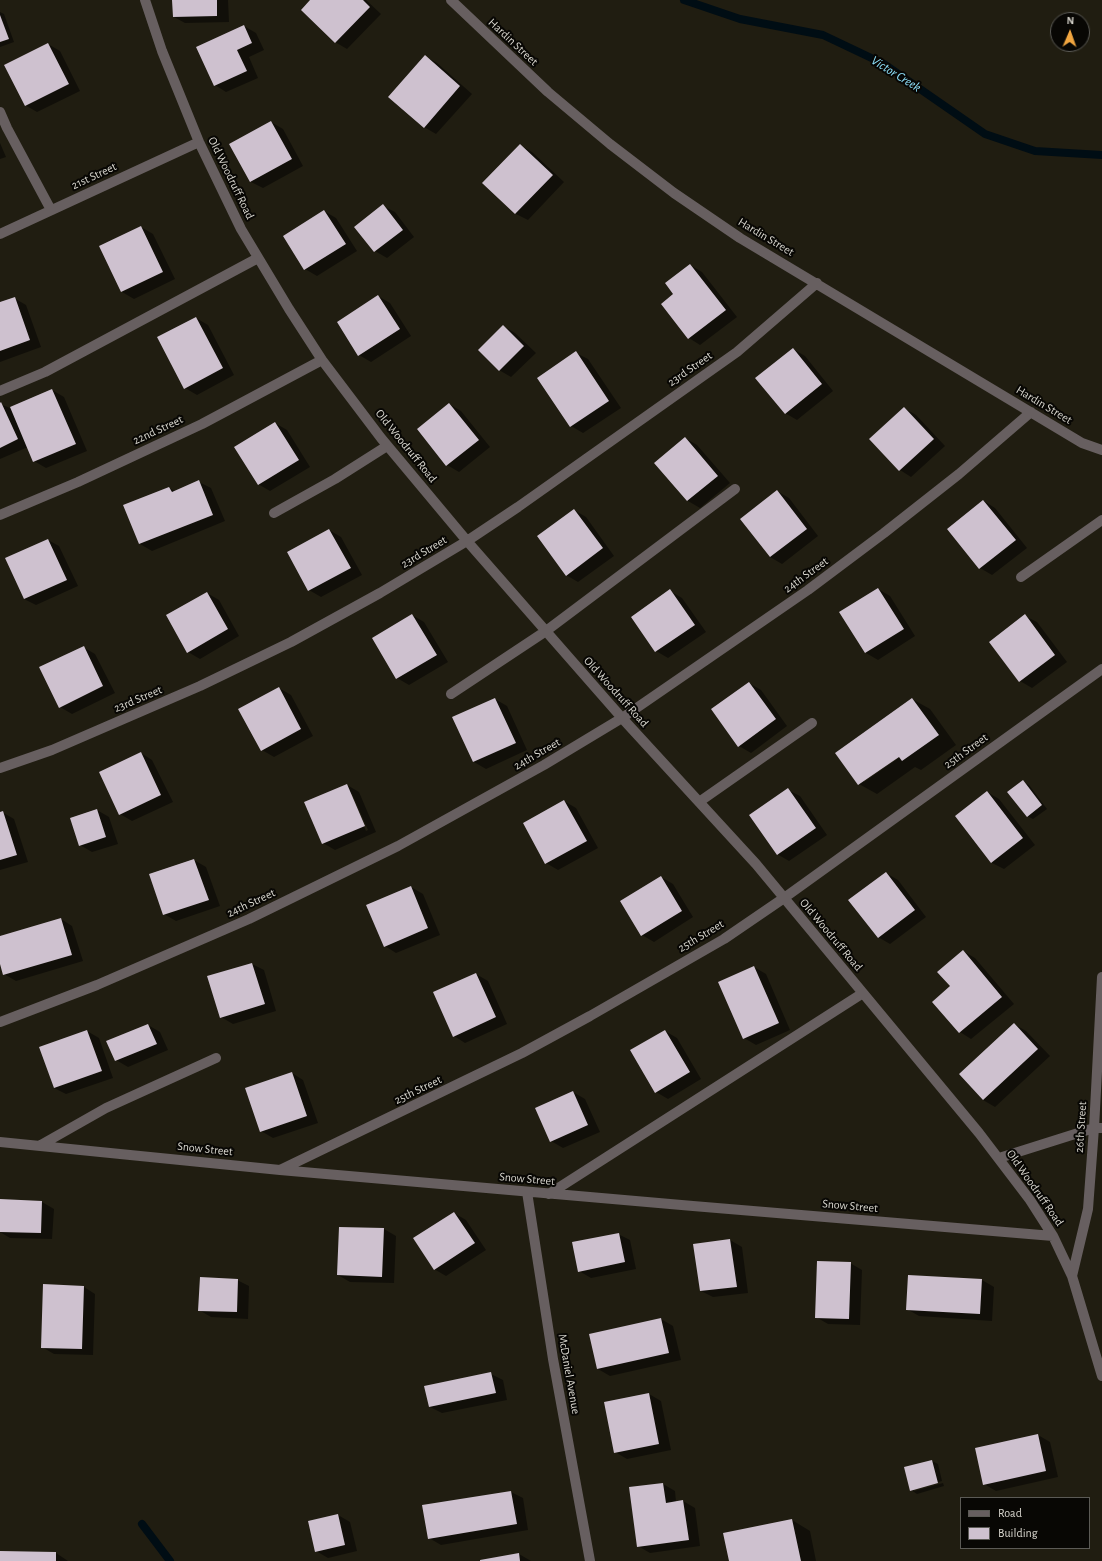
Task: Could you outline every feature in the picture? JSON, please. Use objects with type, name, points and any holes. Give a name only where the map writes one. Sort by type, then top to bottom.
[{"type":"street","name":"Old Woodruff Road","points":[[145,0],[162,50],[199,142],[241,229],[289,309],[322,360],[387,446],[467,541],[622,718],[756,864],[980,1133],[1030,1200],[1053,1236],[1072,1276],[1102,1376]]},
{"type":"street","name":"Hardin Street","points":[[451,0],[548,92],[610,144],[674,192],[740,238],[1082,443],[1102,450]]},
{"type":"street","points":[[0,112],[51,210]]},
{"type":"street","name":"21st Street","points":[[0,234],[199,142]]},
{"type":"street","points":[[0,391],[45,372],[258,258]]},
{"type":"street","name":"23rd Street","points":[[0,768],[52,750],[200,686],[291,642],[380,593],[467,541],[518,507],[738,352],[817,283]]},
{"type":"street","name":"22nd Street","points":[[0,515],[78,482],[202,424],[322,360]]},
{"type":"street","name":"24th Street","points":[[0,1022],[97,985],[249,919],[398,846],[544,765],[622,718],[808,590],[872,543],[959,474],[1031,412]]},
{"type":"street","points":[[274,513],[334,479],[387,446]]},
{"type":"street","points":[[451,694],[546,631],[734,489]]},
{"type":"street","points":[[1021,577],[1102,520]]},
{"type":"street","name":"25th Street","points":[[280,1170],[460,1084],[569,1027],[724,938],[784,898],[1102,669]]},
{"type":"street","points":[[699,802],[812,723]]},
{"type":"street","name":"26th Street","points":[[1072,1276],[1088,1209],[1098,1128],[1102,977]]},
{"type":"street","points":[[549,1194],[863,993]]},
{"type":"street","points":[[39,1146],[106,1108],[216,1058]]},
{"type":"street","points":[[999,1158],[1098,1128]]},
{"type":"street","name":"Snow Street","points":[[0,1142],[280,1170],[1053,1236]]},
{"type":"street","name":"McDaniel Avenue","points":[[527,1192],[553,1359],[590,1561]]},
{"type":"building","points":[[172,0],[217,0],[217,16],[173,17]]},
{"type":"building","points":[[310,0],[363,0],[370,7],[335,43],[301,10]]},
{"type":"building","points":[[0,15],[9,39],[0,42]]},
{"type":"building","points":[[244,25],[252,43],[237,50],[247,71],[214,86],[196,47]]},
{"type":"building","points":[[48,43],[69,84],[25,106],[4,65]]},
{"type":"building","points":[[425,55],[460,86],[424,128],[388,97]]},
{"type":"building","points":[[271,121],[292,159],[250,182],[229,144]]},
{"type":"building","points":[[520,144],[553,175],[515,214],[482,183]]},
{"type":"building","points":[[383,204],[403,230],[374,252],[354,227]]},
{"type":"building","points":[[324,210],[346,244],[304,270],[283,236]]},
{"type":"building","points":[[141,226],[163,272],[121,292],[99,246]]},
{"type":"building","points":[[690,264],[726,310],[688,339],[661,304],[673,294],[665,283]]},
{"type":"building","points":[[378,295],[400,329],[358,356],[337,322]]},
{"type":"building","points":[[15,297],[30,340],[0,351],[0,302]]},
{"type":"building","points":[[196,317],[223,368],[184,389],[157,337]]},
{"type":"building","points":[[503,325],[524,346],[499,371],[478,350]]},
{"type":"building","points":[[793,348],[822,384],[785,414],[755,378]]},
{"type":"building","points":[[576,351],[609,401],[570,427],[537,378]]},
{"type":"building","points":[[52,389],[76,444],[33,462],[10,407]]},
{"type":"building","points":[[1,402],[18,439],[0,448],[0,403]]},
{"type":"building","points":[[449,403],[479,440],[446,466],[417,429]]},
{"type":"building","points":[[904,407],[934,439],[899,471],[869,439]]},
{"type":"building","points":[[275,422],[299,460],[258,485],[234,447]]},
{"type":"building","points":[[685,437],[718,476],[687,501],[654,463]]},
{"type":"building","points":[[199,480],[213,515],[139,544],[123,505],[169,487],[172,492]]},
{"type":"building","points":[[777,490],[807,529],[770,557],[740,519]]},
{"type":"building","points":[[983,500],[1016,540],[979,569],[947,529]]},
{"type":"building","points":[[574,509],[603,548],[566,576],[537,536]]},
{"type":"building","points":[[329,529],[351,568],[308,591],[287,552]]},
{"type":"building","points":[[48,539],[67,580],[24,599],[5,558]]},
{"type":"building","points":[[878,588],[904,629],[865,653],[839,612]]},
{"type":"building","points":[[670,589],[695,625],[655,652],[631,617]]},
{"type":"building","points":[[207,592],[228,629],[187,653],[166,615]]},
{"type":"building","points":[[412,614],[437,655],[396,679],[372,638]]},
{"type":"building","points":[[1025,614],[1055,655],[1019,682],[989,642]]},
{"type":"building","points":[[84,646],[103,686],[59,708],[39,667]]},
{"type":"building","points":[[749,682],[776,719],[738,747],[711,709]]},
{"type":"building","points":[[279,687],[301,729],[261,751],[238,709]]},
{"type":"building","points":[[495,698],[516,743],[473,762],[452,717]]},
{"type":"building","points":[[912,698],[939,735],[902,761],[899,757],[858,785],[835,753]]},
{"type":"building","points":[[141,752],[161,795],[119,815],[99,772]]},
{"type":"building","points":[[1023,780],[1042,805],[1027,817],[1007,792]]},
{"type":"building","points":[[347,784],[365,826],[322,844],[304,802]]},
{"type":"building","points":[[788,788],[816,828],[777,855],[749,815]]},
{"type":"building","points":[[987,791],[1023,838],[991,863],[955,816]]},
{"type":"building","points":[[564,800],[587,841],[545,864],[523,823]]},
{"type":"building","points":[[97,809],[106,837],[79,846],[70,818]]},
{"type":"building","points":[[3,811],[17,855],[0,860],[0,812]]},
{"type":"building","points":[[194,859],[209,900],[163,915],[149,874]]},
{"type":"building","points":[[886,872],[915,910],[878,938],[848,900]]},
{"type":"building","points":[[661,876],[682,911],[641,936],[620,901]]},
{"type":"building","points":[[411,886],[428,928],[384,947],[366,905]]},
{"type":"building","points":[[61,918],[72,955],[3,975],[0,964],[0,936]]},
{"type":"building","points":[[963,950],[1002,997],[959,1033],[932,1002],[950,986],[937,972]]},
{"type":"building","points":[[252,963],[265,1004],[220,1018],[207,976]]},
{"type":"building","points":[[754,966],[779,1023],[743,1039],[718,982]]},
{"type":"building","points":[[476,973],[496,1017],[453,1037],[433,992]]},
{"type":"building","points":[[1014,1023],[1038,1049],[983,1100],[959,1074]]},
{"type":"building","points":[[148,1024],[157,1044],[115,1061],[106,1041]]},
{"type":"building","points":[[87,1030],[102,1071],[54,1088],[39,1047]]},
{"type":"building","points":[[665,1030],[690,1072],[655,1093],[630,1050]]},
{"type":"building","points":[[292,1072],[307,1116],[260,1132],[245,1088]]},
{"type":"building","points":[[573,1091],[588,1125],[550,1142],[535,1108]]},
{"type":"building","points":[[0,1199],[42,1201],[41,1233],[0,1232]]},
{"type":"building","points":[[454,1212],[475,1243],[434,1270],[413,1238]]},
{"type":"building","points":[[339,1227],[384,1228],[382,1277],[337,1275]]},
{"type":"building","points":[[619,1233],[625,1262],[578,1272],[572,1242]]},
{"type":"building","points":[[730,1239],[737,1287],[700,1291],[693,1244]]},
{"type":"building","points":[[817,1261],[851,1262],[849,1319],[815,1318]]},
{"type":"building","points":[[908,1275],[982,1279],[980,1314],[906,1310]]},
{"type":"building","points":[[200,1277],[238,1279],[237,1312],[198,1311]]},
{"type":"building","points":[[43,1284],[84,1286],[82,1349],[41,1348]]},
{"type":"building","points":[[661,1318],[669,1353],[597,1369],[589,1334]]},
{"type":"building","points":[[491,1372],[496,1393],[429,1407],[424,1386]]},
{"type":"building","points":[[649,1393],[659,1444],[614,1453],[604,1402]]},
{"type":"building","points":[[1038,1434],[1046,1471],[983,1485],[975,1448]]},
{"type":"building","points":[[932,1460],[938,1483],[910,1491],[904,1467]]},
{"type":"building","points":[[663,1483],[666,1503],[683,1500],[689,1540],[637,1547],[629,1487]]},
{"type":"building","points":[[511,1491],[517,1524],[428,1539],[422,1505]]},
{"type":"building","points":[[338,1514],[345,1545],[315,1552],[308,1521]]},
{"type":"building","points":[[792,1519],[801,1561],[729,1561],[723,1533]]},
{"type":"building","points":[[0,1551],[56,1552],[56,1561],[0,1561]]},
{"type":"building","points":[[519,1553],[520,1561],[480,1561],[480,1560]]},
{"type":"waterway","name":"Victor Creek","points":[[684,0],[740,19],[823,35],[884,64],[985,134],[1035,151],[1102,155]]},
{"type":"waterway","points":[[142,1524],[170,1561]]}]
